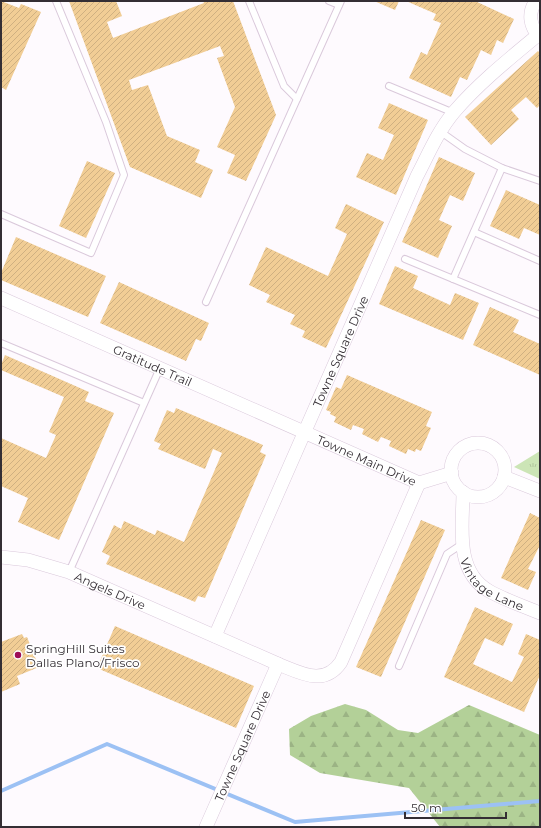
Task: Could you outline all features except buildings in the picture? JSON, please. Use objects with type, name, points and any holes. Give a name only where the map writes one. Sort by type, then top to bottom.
[{"type":"street","points":[[531,2],[530,16],[532,26],[539,35]]},
{"type":"street","name":"Towne Square Drive","points":[[215,636],[306,432],[417,176],[441,132],[454,113],[493,72],[539,35]]},
{"type":"street","name":"Gratitude Trail","points":[[1,298],[306,432]]},
{"type":"street","name":"Towne Main Drive","points":[[306,432],[419,483],[452,473]]},
{"type":"street","points":[[480,443],[490,446],[503,458],[505,468],[504,477],[499,487],[490,494],[478,497],[463,492],[454,482],[452,473],[453,463],[456,455],[463,448],[471,444],[480,443]]},
{"type":"street","points":[[504,477],[540,491]]},
{"type":"street","points":[[215,636],[278,664],[311,676],[322,676],[334,672],[341,662],[419,483]]},
{"type":"street","name":"Vintage Lane","points":[[463,492],[462,543],[469,574],[488,590],[540,613]]},
{"type":"street","name":"Angels Drive","points":[[1,556],[28,560],[69,572],[215,636]]},
{"type":"street","name":"Towne Square Drive","points":[[206,827],[278,664]]},
{"type":"lane","points":[[1,214],[91,253],[124,175],[106,122],[56,1]]},
{"type":"lane","points":[[249,1],[284,86],[297,99]]},
{"type":"lane","points":[[206,302],[340,3],[329,1]]},
{"type":"lane","points":[[389,86],[454,113]]},
{"type":"lane","points":[[441,132],[465,149],[502,168],[540,181]]},
{"type":"lane","points":[[454,279],[502,168]]},
{"type":"lane","points":[[474,232],[540,261]]},
{"type":"lane","points":[[405,259],[540,315]]},
{"type":"lane","points":[[1,343],[144,403]]},
{"type":"lane","points":[[69,572],[160,368]]},
{"type":"lane","points":[[399,666],[447,554],[462,543]]},
{"type":"green space","points":[[540,451],[540,479],[514,467]]},
{"type":"green space","points":[[345,704],[366,710],[398,730],[418,733],[469,705],[540,735],[540,827],[440,827],[409,788],[320,773],[290,755],[289,729],[311,716]]},
{"type":"waterway","points":[[1,791],[107,744],[295,822],[540,801]]},
{"type":"place","name":"SpringHill Suites Dallas Plano/Frisco","points":[[18,655]]}]
